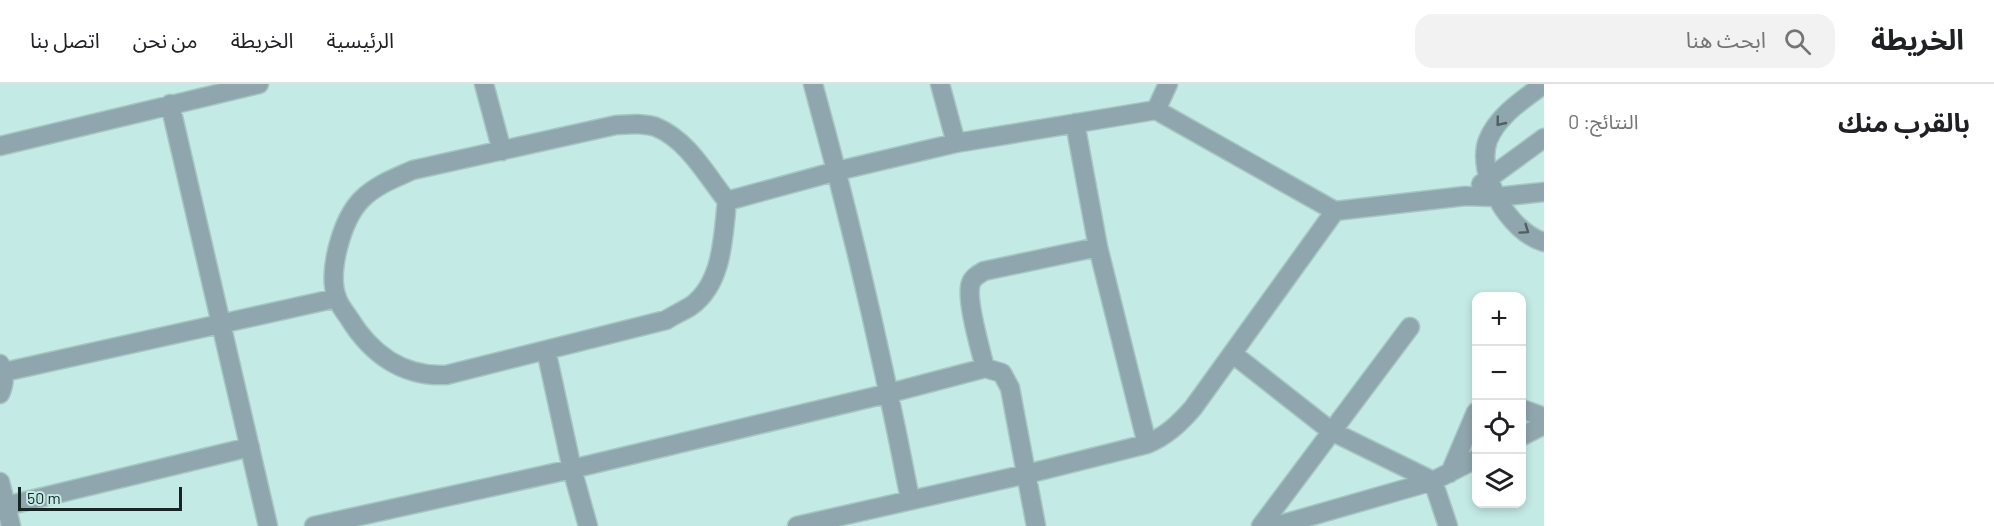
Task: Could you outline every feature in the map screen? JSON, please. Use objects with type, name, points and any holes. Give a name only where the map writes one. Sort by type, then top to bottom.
[{"type":"street","points":[[0,146],[259,84]]},
{"type":"street","points":[[484,84],[502,151]]},
{"type":"street","points":[[813,84],[837,171],[890,393],[910,499]]},
{"type":"street","points":[[939,84],[956,143]]},
{"type":"street","points":[[1156,110],[1168,84]]},
{"type":"street","points":[[1544,84],[1511,109],[1496,126],[1488,140],[1485,157],[1488,178],[1496,197],[1514,222],[1544,242]]},
{"type":"street","points":[[170,104],[268,526]]},
{"type":"street","points":[[727,201],[837,171],[956,143],[1156,110],[1335,211],[1465,196],[1496,197],[1544,192]]},
{"type":"street","points":[[1075,123],[1098,247],[1147,444]]},
{"type":"street","points":[[638,124],[655,127],[671,135],[684,147],[727,201],[721,255],[711,282],[692,305],[666,320],[446,375],[430,376],[405,370],[382,357],[358,333],[337,298],[336,252],[348,218],[362,199],[383,183],[413,170],[615,125],[638,124]]},
{"type":"street","points":[[1465,196],[1544,138]]},
{"type":"street","points":[[797,526],[1027,474],[1147,444],[1161,438],[1178,425],[1193,408],[1335,211]]},
{"type":"street","points":[[985,368],[970,299],[971,282],[976,275],[984,271],[1098,247]]},
{"type":"street","points":[[0,394],[4,383],[2,368],[337,298]]},
{"type":"street","points":[[1261,526],[1410,327]]},
{"type":"street","points":[[546,350],[572,469],[588,526]]},
{"type":"street","points":[[1233,354],[1332,431],[1442,477]]},
{"type":"street","points":[[314,526],[572,469],[985,368],[1002,374],[1010,388],[1036,526]]},
{"type":"street","points":[[1526,411],[1544,417]]},
{"type":"street","points":[[1448,526],[1442,477],[1472,420]]},
{"type":"street","points":[[1526,434],[1544,425]]},
{"type":"street","points":[[6,506],[250,447]]},
{"type":"street","points":[[1276,526],[1442,477],[1472,461]]},
{"type":"street","points":[[0,485],[11,526]]}]
